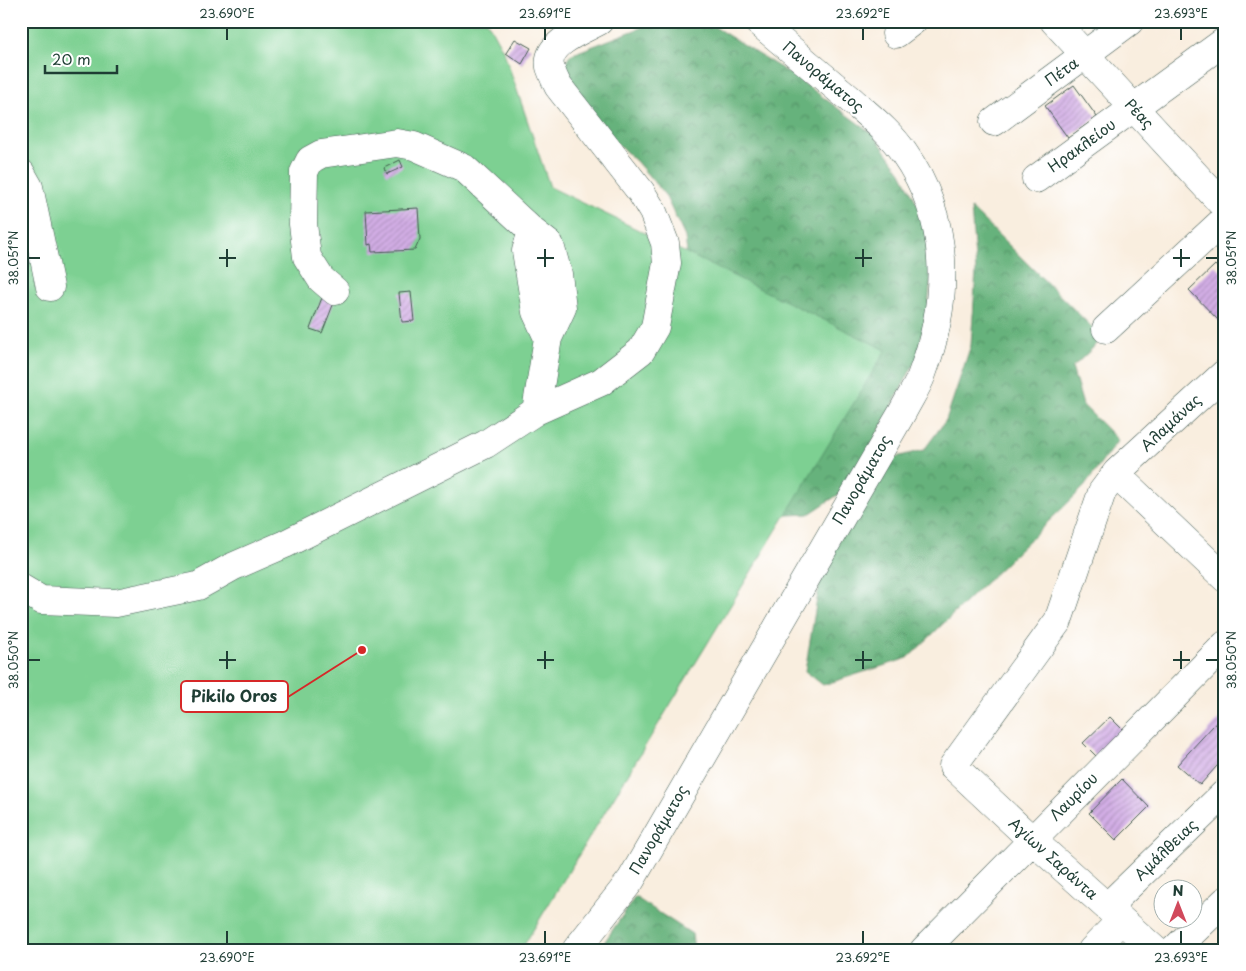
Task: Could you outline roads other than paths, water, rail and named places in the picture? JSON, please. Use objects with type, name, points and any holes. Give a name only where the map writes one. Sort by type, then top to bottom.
[{"type":"street","points":[[21,588],[41,600],[116,603],[198,586],[232,567],[285,544],[486,444],[536,410],[601,382],[641,351],[655,327],[667,263],[665,243],[654,212],[641,192],[558,86],[550,66],[551,54],[565,39],[599,21]]},
{"type":"street","name":"Πανοράματος","points":[[576,950],[630,880],[903,410],[922,376],[938,317],[942,285],[942,244],[933,212],[920,178],[903,152],[879,125],[757,21]]},
{"type":"street","name":"Ρέας","points":[[1054,21],[1225,207]]},
{"type":"street","name":"Πέτα","points":[[994,122],[1130,21]]},
{"type":"street","name":"Ηρακλείου","points":[[1036,179],[1225,41]]},
{"type":"street","points":[[336,291],[320,279],[307,257],[303,224],[304,172],[310,160],[322,154],[397,143],[414,146],[464,168],[532,231],[550,245],[558,274],[562,308],[548,338],[536,410]]},
{"type":"street","points":[[21,173],[29,186],[50,288]]},
{"type":"street","points":[[1106,329],[1225,219]]},
{"type":"street","name":"Αλαμάνας","points":[[953,766],[1058,621],[1102,492],[1117,472],[1225,374]]},
{"type":"street","points":[[1117,472],[1126,484],[1219,562]]},
{"type":"street","name":"Λαυρίου","points":[[924,950],[1225,645]]},
{"type":"street","name":"Αγίων Σαράντα","points":[[953,766],[1032,840],[1155,950]]},
{"type":"street","name":"Αμάλθειας","points":[[1092,950],[1114,913],[1225,793]]},
{"type":"street","points":[[1174,950],[1225,901]]},
{"type":"place","name":"Pikilo Oros","points":[[362,650]]}]
